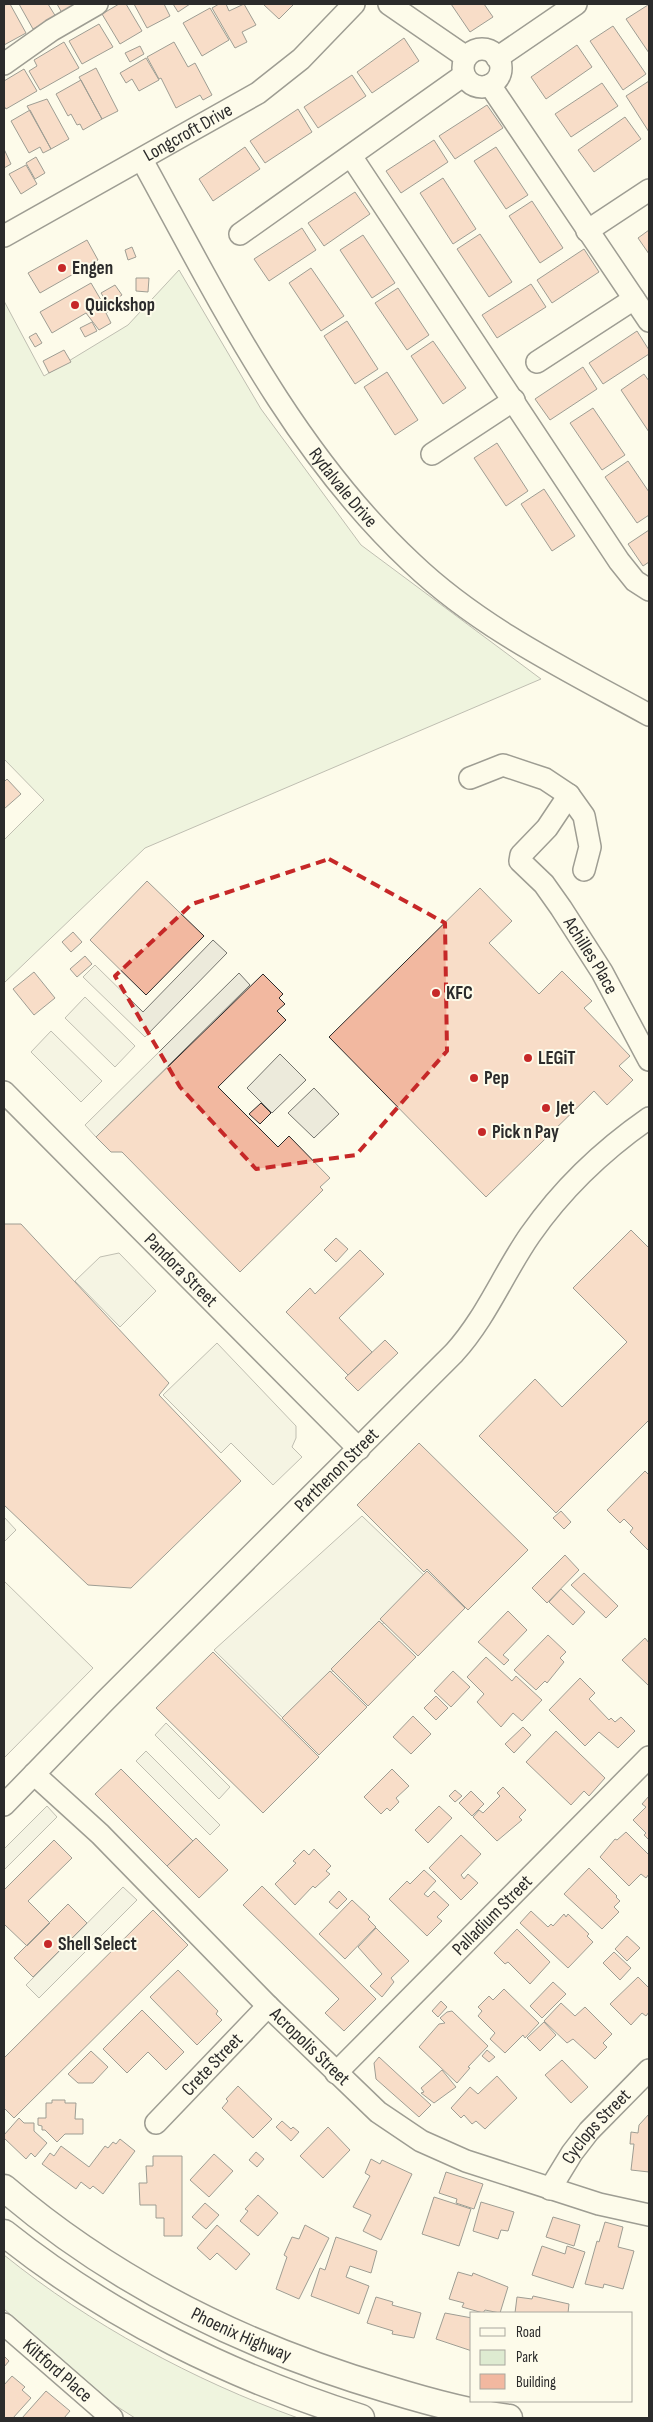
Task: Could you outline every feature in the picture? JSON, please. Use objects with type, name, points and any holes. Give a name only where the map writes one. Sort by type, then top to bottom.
[{"type":"main road","name":"Phoenix Highway","points":[[4,2188],[41,2220],[96,2256],[155,2293],[218,2326],[304,2363],[362,2382],[426,2401],[508,2418]]},
{"type":"main road","name":"Phoenix Highway","points":[[4,2233],[59,2275],[172,2343],[310,2402],[361,2418]]},
{"type":"street","points":[[4,64],[52,30],[97,4]]},
{"type":"street","name":"Longcroft Drive","points":[[4,236],[258,93],[301,59],[354,4]]},
{"type":"street","points":[[240,234],[351,156],[465,66],[470,53],[482,49],[493,53],[498,58],[500,70],[495,81],[490,85],[478,86],[472,84],[465,66],[389,4]]},
{"type":"street","points":[[498,58],[576,4]]},
{"type":"street","points":[[490,85],[649,321]]},
{"type":"street","points":[[351,156],[619,561],[635,581],[649,590]]},
{"type":"street","name":"Rydalvale Drive","points":[[142,160],[236,330],[282,407],[353,502],[412,564],[468,609],[534,652],[649,715]]},
{"type":"street","points":[[587,231],[649,190]]},
{"type":"street","points":[[538,362],[634,299]]},
{"type":"street","points":[[432,454],[514,400]]},
{"type":"street","points":[[470,778],[503,765],[545,779],[569,795],[584,816],[590,847],[584,870]]},
{"type":"street","name":"Achilles Place","points":[[569,795],[547,828],[521,855],[520,861],[544,884],[562,908],[602,972],[649,1060]]},
{"type":"street","name":"Pandora Street","points":[[4,1092],[359,1449]]},
{"type":"street","name":"Parthenon Street","points":[[4,1805],[359,1449],[473,1331],[530,1235],[564,1191],[620,1138],[649,1118]]},
{"type":"street","name":"Palladium Street","points":[[336,2074],[649,1757]]},
{"type":"street","name":"Acropolis Street","points":[[34,1774],[100,1834],[268,2006],[336,2074],[378,2112],[421,2140],[466,2160],[550,2189],[649,2215]]},
{"type":"street","name":"Crete Street","points":[[156,2122],[268,2006]]},
{"type":"street","name":"Cyclops Street","points":[[550,2189],[572,2153],[590,2131],[649,2070]]},
{"type":"street","name":"Kiltford Place","points":[[4,2324],[112,2418]]},
{"type":"highlighted area","points":[[329,859],[445,923],[447,1051],[356,1155],[256,1169],[180,1087],[115,976],[192,904]]},
{"type":"green space","points":[[179,270],[261,409],[361,545],[541,679],[145,848],[4,983],[4,840],[44,800],[4,759],[4,301],[44,376],[128,325]]},
{"type":"green space","points":[[4,2255],[72,2305],[144,2348],[220,2386],[298,2418],[135,2418],[113,2404],[4,2309]]},
{"type":"shaded area","points":[[213,940],[227,953],[145,1037],[83,977],[95,965],[143,1012]]},
{"type":"shaded area","points":[[239,973],[250,985],[96,1137],[85,1125]]},
{"type":"shaded area","points":[[85,997],[135,1046],[115,1067],[65,1018]]},
{"type":"shaded area","points":[[51,1031],[102,1081],[81,1102],[31,1052]]},
{"type":"shaded area","points":[[280,1054],[306,1080],[272,1113],[247,1088]]},
{"type":"shaded area","points":[[314,1088],[339,1114],[314,1138],[288,1113]]},
{"type":"shaded area","points":[[119,1253],[156,1291],[120,1327],[75,1281],[100,1257]]},
{"type":"shaded area","points":[[217,1343],[296,1426],[296,1438],[292,1447],[302,1457],[273,1485],[231,1443],[221,1453],[163,1395]]},
{"type":"shaded area","points":[[362,1516],[429,1580],[283,1718],[214,1650]]},
{"type":"shaded area","points":[[4,1517],[16,1530],[4,1542]]},
{"type":"shaded area","points":[[4,1581],[93,1668],[4,1758]]},
{"type":"shaded area","points":[[166,1723],[230,1787],[219,1799],[155,1735]]},
{"type":"shaded area","points":[[146,1751],[220,1825],[210,1835],[136,1761]]},
{"type":"shaded area","points":[[47,1806],[57,1817],[4,1870],[4,1849]]},
{"type":"shaded area","points":[[123,1887],[137,1900],[39,1998],[26,1985]]},
{"type":"building","points":[[10,4],[26,33],[4,45],[4,5]]},
{"type":"building","points":[[19,4],[48,4],[56,17],[33,29]]},
{"type":"building","points":[[57,4],[80,4],[62,13]]},
{"type":"building","points":[[119,4],[126,4],[142,31],[120,44],[102,14]]},
{"type":"building","points":[[134,4],[164,4],[170,16],[147,28]]},
{"type":"building","points":[[173,4],[190,4],[178,12]]},
{"type":"building","points":[[219,4],[226,4],[229,11],[244,4],[256,25],[242,32],[247,42],[235,48],[212,8]]},
{"type":"building","points":[[263,4],[294,4],[279,19]]},
{"type":"building","points":[[451,4],[484,4],[493,17],[470,32]]},
{"type":"building","points":[[648,5],[649,7],[649,53],[626,19]]},
{"type":"building","points":[[210,8],[229,40],[202,56],[183,23]]},
{"type":"building","points":[[99,24],[113,47],[82,64],[69,41]]},
{"type":"building","points":[[613,26],[646,74],[623,90],[590,41]]},
{"type":"building","points":[[404,38],[419,61],[372,93],[357,72]]},
{"type":"building","points":[[64,42],[79,68],[40,90],[29,71],[37,66],[34,60]]},
{"type":"building","points":[[174,42],[188,67],[195,63],[212,95],[203,100],[200,95],[176,108],[161,78],[159,79],[147,57]]},
{"type":"building","points":[[577,45],[592,67],[546,99],[531,77]]},
{"type":"building","points":[[140,46],[144,54],[130,62],[125,53]]},
{"type":"building","points":[[146,58],[159,80],[139,91],[132,79],[126,83],[120,73]]},
{"type":"building","points":[[96,68],[118,111],[102,119],[79,77]]},
{"type":"building","points":[[24,69],[37,91],[6,109],[4,106],[4,81]]},
{"type":"building","points":[[352,75],[366,96],[318,128],[304,107]]},
{"type":"building","points":[[81,80],[102,119],[83,130],[80,124],[77,125],[71,114],[68,116],[56,94]]},
{"type":"building","points":[[649,81],[649,132],[626,96]]},
{"type":"building","points":[[602,83],[618,106],[571,137],[555,114]]},
{"type":"building","points":[[47,99],[69,139],[51,149],[27,106]]},
{"type":"building","points":[[487,105],[503,128],[455,159],[439,136]]},
{"type":"building","points":[[298,109],[312,132],[265,163],[250,141]]},
{"type":"building","points":[[30,110],[51,149],[43,153],[40,147],[29,153],[11,121]]},
{"type":"building","points":[[625,117],[641,139],[594,172],[578,150]]},
{"type":"building","points":[[434,140],[448,162],[401,193],[386,171]]},
{"type":"building","points":[[245,147],[260,169],[213,201],[199,179]]},
{"type":"building","points":[[496,147],[528,195],[506,209],[474,161]]},
{"type":"building","points":[[4,149],[11,164],[4,168]]},
{"type":"building","points":[[36,157],[45,173],[35,179],[26,163]]},
{"type":"building","points":[[26,165],[37,184],[21,194],[9,174]]},
{"type":"building","points":[[443,178],[476,229],[453,244],[420,193]]},
{"type":"building","points":[[355,192],[370,214],[324,246],[308,223]]},
{"type":"building","points":[[532,201],[563,248],[540,263],[509,216]]},
{"type":"building","points":[[302,228],[316,250],[269,281],[254,259]]},
{"type":"building","points":[[649,230],[649,254],[638,238]]},
{"type":"building","points":[[480,234],[512,282],[489,297],[457,249]]},
{"type":"building","points":[[363,235],[395,283],[372,298],[340,250]]},
{"type":"building","points":[[87,240],[98,260],[40,293],[28,273]]},
{"type":"building","points":[[132,247],[136,257],[128,260],[125,250]]},
{"type":"building","points":[[584,249],[599,272],[552,303],[537,280]]},
{"type":"building","points":[[311,268],[344,316],[321,331],[289,283]]},
{"type":"building","points":[[136,278],[149,278],[148,292],[136,291]]},
{"type":"building","points":[[91,283],[108,312],[106,313],[111,323],[99,330],[86,313],[52,333],[40,312]]},
{"type":"building","points":[[531,284],[546,307],[497,338],[482,315]]},
{"type":"building","points":[[115,285],[122,295],[108,304],[101,293]]},
{"type":"building","points":[[398,288],[429,335],[407,350],[375,303]]},
{"type":"building","points":[[347,321],[378,369],[355,384],[324,336]]},
{"type":"building","points":[[92,322],[97,331],[85,337],[80,328]]},
{"type":"building","points":[[637,331],[649,350],[649,354],[603,384],[589,363]]},
{"type":"building","points":[[36,333],[42,343],[35,347],[29,337]]},
{"type":"building","points":[[433,341],[466,388],[443,404],[411,356]]},
{"type":"building","points":[[64,350],[71,362],[49,373],[43,361]]},
{"type":"building","points":[[583,367],[597,389],[550,420],[535,399]]},
{"type":"building","points":[[387,372],[418,420],[395,435],[364,387]]},
{"type":"building","points":[[644,374],[649,381],[649,432],[621,390]]},
{"type":"building","points":[[593,408],[625,455],[602,470],[570,423]]},
{"type":"building","points":[[497,443],[528,491],[506,506],[474,458]]},
{"type":"building","points":[[628,461],[649,492],[649,515],[637,523],[605,477]]},
{"type":"building","points":[[544,489],[575,536],[552,551],[521,504]]},
{"type":"building","points":[[649,530],[649,562],[643,566],[628,544]]},
{"type":"building","points":[[7,779],[21,794],[4,809],[4,782]]},
{"type":"building","points":[[147,881],[204,936],[146,995],[90,940]]},
{"type":"building","points":[[480,888],[512,921],[489,943],[539,994],[562,971],[592,1001],[584,1008],[630,1056],[619,1066],[633,1080],[607,1105],[594,1091],[486,1197],[329,1037]]},
{"type":"building","points":[[73,932],[82,942],[71,952],[62,942]]},
{"type":"building","points":[[85,956],[92,964],[77,977],[70,969]]},
{"type":"building","points":[[34,972],[55,998],[34,1015],[13,989]]},
{"type":"building","points":[[263,974],[283,994],[279,998],[285,1004],[277,1011],[286,1020],[218,1087],[278,1147],[289,1136],[330,1178],[320,1187],[323,1190],[240,1272],[122,1152],[111,1152],[96,1137]]},
{"type":"building","points":[[261,1103],[271,1113],[260,1124],[249,1114]]},
{"type":"building","points":[[4,1224],[21,1224],[169,1383],[159,1395],[241,1481],[131,1588],[88,1585],[4,1505]]},
{"type":"building","points":[[631,1230],[649,1248],[649,1420],[556,1513],[479,1436],[535,1379],[562,1407],[627,1342],[573,1288]]},
{"type":"building","points":[[336,1238],[348,1249],[336,1262],[324,1250]]},
{"type":"building","points":[[360,1250],[384,1274],[339,1318],[372,1352],[348,1375],[286,1312],[310,1288],[315,1294]]},
{"type":"building","points":[[385,1340],[398,1353],[358,1391],[345,1378]]},
{"type":"building","points":[[419,1443],[528,1550],[468,1610],[427,1569],[424,1572],[357,1505]]},
{"type":"building","points":[[645,1471],[649,1475],[649,1551],[630,1532],[633,1528],[624,1519],[620,1523],[607,1510]]},
{"type":"building","points":[[561,1511],[571,1522],[564,1529],[553,1518]]},
{"type":"building","points":[[565,1555],[579,1570],[547,1603],[532,1588]]},
{"type":"building","points":[[427,1571],[465,1608],[418,1656],[380,1619]]},
{"type":"building","points":[[584,1573],[618,1606],[606,1618],[571,1585]]},
{"type":"building","points":[[561,1589],[585,1612],[573,1625],[549,1602]]},
{"type":"building","points":[[508,1611],[527,1630],[503,1655],[509,1660],[504,1665],[478,1642]]},
{"type":"building","points":[[379,1621],[416,1657],[368,1706],[331,1669]]},
{"type":"building","points":[[548,1635],[566,1652],[560,1658],[564,1662],[547,1683],[545,1681],[536,1690],[514,1670]]},
{"type":"building","points":[[645,1638],[649,1643],[649,1686],[622,1660]]},
{"type":"building","points":[[213,1652],[319,1757],[263,1813],[156,1708]]},
{"type":"building","points":[[486,1657],[512,1681],[516,1676],[542,1700],[522,1721],[513,1713],[501,1727],[477,1702],[484,1694],[467,1677]]},
{"type":"building","points":[[330,1671],[367,1707],[319,1755],[282,1718]]},
{"type":"building","points":[[453,1671],[470,1687],[451,1707],[434,1691]]},
{"type":"building","points":[[580,1678],[595,1693],[589,1699],[609,1720],[611,1718],[615,1722],[621,1717],[635,1731],[618,1748],[599,1732],[585,1746],[549,1710]]},
{"type":"building","points":[[436,1696],[448,1708],[436,1720],[424,1708]]},
{"type":"building","points":[[413,1716],[431,1734],[411,1754],[393,1737]]},
{"type":"building","points":[[523,1727],[531,1735],[514,1753],[505,1744]]},
{"type":"building","points":[[556,1731],[605,1778],[589,1796],[584,1791],[571,1805],[526,1762]]},
{"type":"building","points":[[121,1769],[193,1841],[167,1866],[95,1794]]},
{"type":"building","points":[[392,1769],[409,1786],[396,1798],[399,1802],[390,1811],[387,1808],[381,1814],[364,1797]]},
{"type":"building","points":[[503,1787],[526,1810],[519,1817],[522,1820],[497,1841],[473,1817],[479,1810],[483,1813],[500,1796],[497,1793]]},
{"type":"building","points":[[455,1790],[462,1796],[455,1802],[449,1796]]},
{"type":"building","points":[[471,1791],[484,1804],[472,1816],[459,1803]]},
{"type":"building","points":[[649,1796],[649,1840],[644,1835],[646,1833],[633,1820],[646,1807],[642,1804]]},
{"type":"building","points":[[439,1806],[452,1818],[428,1843],[415,1830]]},
{"type":"building","points":[[626,1832],[649,1855],[649,1874],[646,1878],[641,1874],[629,1886],[600,1857],[615,1839],[617,1840]]},
{"type":"building","points":[[461,1835],[481,1854],[461,1875],[464,1879],[468,1874],[478,1883],[461,1900],[429,1868]]},
{"type":"building","points":[[196,1838],[228,1870],[199,1898],[167,1866]]},
{"type":"building","points":[[54,1840],[72,1858],[28,1901],[50,1923],[27,1946],[4,1926],[4,1890]]},
{"type":"building","points":[[314,1849],[331,1866],[326,1871],[330,1874],[315,1888],[313,1886],[295,1905],[275,1884],[296,1863],[293,1861],[304,1850],[309,1855]]},
{"type":"building","points":[[589,1868],[620,1901],[614,1907],[619,1912],[602,1929],[564,1894]]},
{"type":"building","points":[[424,1870],[436,1881],[424,1894],[428,1897],[434,1891],[449,1905],[437,1917],[442,1921],[427,1936],[389,1899],[407,1881],[410,1884]]},
{"type":"building","points":[[262,1886],[376,1999],[344,2031],[325,2013],[339,1999],[243,1905]]},
{"type":"building","points":[[339,1891],[347,1899],[337,1909],[329,1902]]},
{"type":"building","points":[[352,1900],[370,1917],[368,1919],[376,1927],[345,1959],[319,1934]]},
{"type":"building","points":[[68,1904],[87,1923],[33,1977],[14,1958]]},
{"type":"building","points":[[153,1910],[188,1945],[14,2118],[4,2108],[4,2058]]},
{"type":"building","points":[[531,1911],[548,1927],[551,1924],[553,1926],[564,1914],[566,1917],[568,1914],[589,1934],[587,1936],[593,1942],[568,1968],[520,1923]]},
{"type":"building","points":[[376,1928],[409,1961],[391,1978],[394,1982],[382,1997],[370,1986],[382,1974],[358,1947]]},
{"type":"building","points":[[517,1929],[550,1962],[530,1984],[508,1962],[505,1964],[494,1953]]},
{"type":"building","points":[[627,1936],[640,1948],[627,1961],[615,1949]]},
{"type":"building","points":[[614,1952],[631,1968],[620,1980],[603,1963]]},
{"type":"building","points":[[178,1970],[218,2011],[216,2014],[222,2020],[197,2045],[150,1997]]},
{"type":"building","points":[[638,1977],[649,1988],[649,2012],[646,2016],[642,2013],[631,2025],[610,2004]]},
{"type":"building","points":[[553,1982],[566,1994],[542,2018],[530,2006]]},
{"type":"building","points":[[504,1989],[539,2023],[525,2038],[523,2035],[505,2053],[490,2039],[495,2033],[478,2016],[482,2011],[478,2007],[489,1996],[493,2000]]},
{"type":"building","points":[[441,2001],[447,2007],[438,2017],[432,2011]]},
{"type":"building","points":[[561,2003],[575,2016],[585,2007],[612,2034],[603,2043],[607,2047],[595,2059],[573,2039],[567,2043],[544,2021]]},
{"type":"building","points":[[142,2010],[184,2052],[166,2070],[148,2052],[127,2073],[103,2049]]},
{"type":"building","points":[[452,2011],[488,2046],[468,2067],[470,2068],[457,2083],[419,2047],[439,2024],[445,2023],[440,2018],[447,2012]]},
{"type":"building","points":[[544,2022],[556,2035],[540,2051],[527,2038]]},
{"type":"building","points":[[487,2050],[495,2057],[489,2062],[482,2056]]},
{"type":"building","points":[[91,2051],[108,2067],[93,2083],[78,2083],[68,2074]]},
{"type":"building","points":[[379,2057],[431,2105],[419,2117],[376,2079],[374,2063]]},
{"type":"building","points":[[562,2060],[588,2087],[571,2103],[545,2075]]},
{"type":"building","points":[[442,2070],[456,2087],[434,2103],[421,2093],[424,2092],[421,2088]]},
{"type":"building","points":[[497,2076],[517,2098],[485,2129],[476,2121],[472,2124],[464,2115],[461,2118],[451,2108],[470,2087],[478,2094]]},
{"type":"building","points":[[238,2086],[272,2119],[253,2138],[222,2108],[228,2101],[226,2099]]},
{"type":"building","points":[[52,2100],[65,2100],[65,2103],[76,2103],[75,2119],[83,2119],[83,2134],[65,2134],[57,2142],[45,2130],[42,2130],[42,2126],[38,2125],[38,2118],[46,2118],[46,2103],[52,2103]]},
{"type":"building","points":[[649,2114],[649,2172],[631,2170],[634,2144],[630,2144],[631,2132],[638,2133],[639,2125]]},
{"type":"building","points":[[19,2118],[24,2123],[34,2123],[34,2131],[47,2143],[35,2157],[31,2153],[26,2159],[4,2138],[4,2135]]},
{"type":"building","points":[[282,2121],[291,2129],[293,2127],[299,2132],[291,2141],[276,2127]]},
{"type":"building","points":[[328,2127],[350,2150],[323,2178],[300,2156]]},
{"type":"building","points":[[120,2139],[135,2151],[103,2194],[93,2186],[90,2189],[81,2182],[76,2189],[42,2164],[50,2153],[54,2156],[61,2146],[89,2167],[105,2146],[108,2148],[113,2142],[116,2144]]},
{"type":"building","points":[[256,2152],[264,2159],[257,2167],[249,2160]]},
{"type":"building","points":[[214,2154],[233,2171],[209,2197],[190,2180]]},
{"type":"building","points":[[153,2156],[182,2156],[182,2236],[164,2236],[164,2218],[156,2218],[156,2205],[140,2205],[139,2183],[147,2183],[146,2166],[153,2166]]},
{"type":"building","points":[[371,2159],[380,2164],[382,2160],[412,2174],[381,2240],[363,2231],[371,2215],[353,2207],[370,2176],[365,2173]]},
{"type":"building","points":[[446,2172],[483,2184],[474,2209],[456,2203],[457,2199],[439,2193]]},
{"type":"building","points":[[258,2195],[278,2213],[258,2236],[240,2221],[248,2211],[245,2209]]},
{"type":"building","points":[[434,2197],[471,2209],[459,2246],[422,2234]]},
{"type":"building","points":[[481,2202],[514,2212],[508,2231],[501,2230],[498,2239],[473,2231]]},
{"type":"building","points":[[205,2203],[219,2215],[206,2229],[192,2217]]},
{"type":"building","points":[[553,2217],[580,2225],[574,2246],[546,2237]]},
{"type":"building","points":[[605,2222],[623,2227],[618,2247],[634,2251],[623,2289],[604,2284],[603,2288],[585,2284],[597,2241],[599,2242]]},
{"type":"building","points":[[217,2225],[250,2254],[236,2270],[217,2253],[210,2260],[197,2248]]},
{"type":"building","points":[[305,2225],[329,2238],[299,2299],[276,2289],[287,2257],[284,2255],[292,2237],[299,2239]]},
{"type":"building","points":[[336,2237],[377,2251],[371,2273],[350,2266],[346,2277],[369,2286],[359,2314],[311,2296],[320,2268],[325,2270]]},
{"type":"building","points":[[542,2246],[565,2254],[567,2246],[585,2252],[573,2288],[532,2275]]},
{"type":"building","points":[[458,2272],[472,2276],[473,2273],[508,2287],[500,2312],[485,2310],[480,2312],[462,2307],[464,2303],[449,2299]]},
{"type":"building","points":[[533,2296],[569,2304],[568,2312],[515,2312],[517,2297],[532,2299]]},
{"type":"building","points":[[376,2297],[393,2302],[392,2305],[421,2313],[414,2338],[392,2334],[393,2331],[367,2323]]},
{"type":"building","points":[[445,2313],[470,2318],[470,2350],[436,2339]]},
{"type":"building","points":[[4,2356],[9,2361],[4,2367]]},
{"type":"building","points":[[12,2376],[25,2387],[22,2390],[31,2398],[13,2418],[6,2418],[4,2416],[4,2385]]},
{"type":"building","points":[[46,2391],[70,2411],[64,2418],[22,2418]]},
{"type":"place","name":"Engen","points":[[62,268]]},
{"type":"place","name":"Quickshop","points":[[75,305]]},
{"type":"place","name":"KFC","points":[[436,993]]},
{"type":"place","name":"LEGiT","points":[[528,1058]]},
{"type":"place","name":"Pep","points":[[474,1078]]},
{"type":"place","name":"Jet","points":[[546,1108]]},
{"type":"place","name":"Pick n Pay","points":[[482,1132]]},
{"type":"place","name":"Shell Select","points":[[48,1944]]}]
